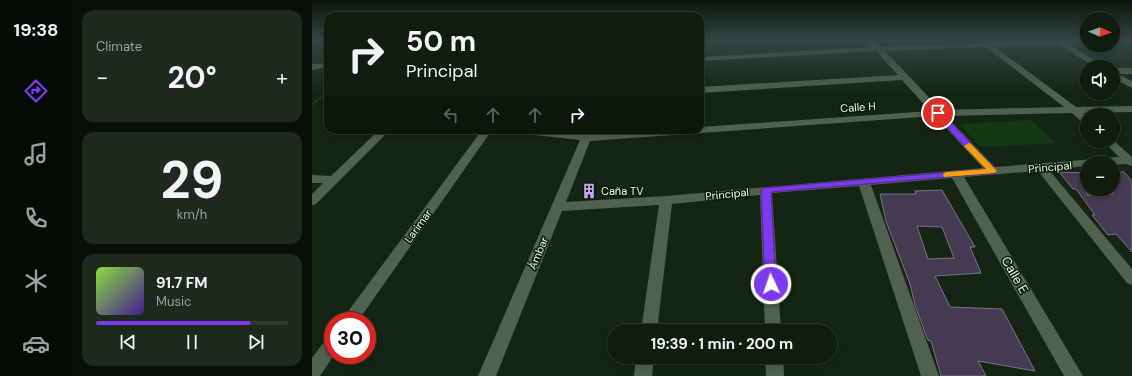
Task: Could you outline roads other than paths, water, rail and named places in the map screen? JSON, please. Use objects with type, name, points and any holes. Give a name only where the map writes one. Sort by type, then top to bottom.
[{"type":"street","points":[[704,59],[726,58]]},
{"type":"street","points":[[886,58],[992,171]]},
{"type":"street","points":[[1004,58],[1080,115]]},
{"type":"street","points":[[312,67],[324,66]]},
{"type":"street","points":[[1120,72],[1132,71]]},
{"type":"street","points":[[704,90],[904,77]]},
{"type":"street","points":[[1120,77],[1132,85]]},
{"type":"street","name":"Calle H","points":[[704,127],[938,113],[1132,109]]},
{"type":"street","points":[[312,201],[381,134]]},
{"type":"street","name":"Larimar","points":[[356,312],[484,134]]},
{"type":"street","name":"Ámbar","points":[[486,376],[588,134]]},
{"type":"street","points":[[1116,148],[1130,161]]},
{"type":"street","points":[[1120,162],[1130,161]]},
{"type":"street","name":"Principal","points":[[558,207],[666,200],[766,190],[1080,164]]},
{"type":"street","points":[[1041,167],[1132,279]]},
{"type":"street","name":"Calle E","points":[[956,174],[1074,376]]},
{"type":"street","points":[[312,179],[334,180]]},
{"type":"street","points":[[864,182],[930,376]]},
{"type":"street","points":[[766,190],[773,324]]},
{"type":"street","points":[[650,324],[666,200]]},
{"type":"street","points":[[312,372],[324,355]]},
{"type":"street","points":[[643,376],[644,364]]},
{"type":"street","points":[[774,364],[775,376]]},
{"type":"place","name":"Caña TV","points":[[589,191]]}]
